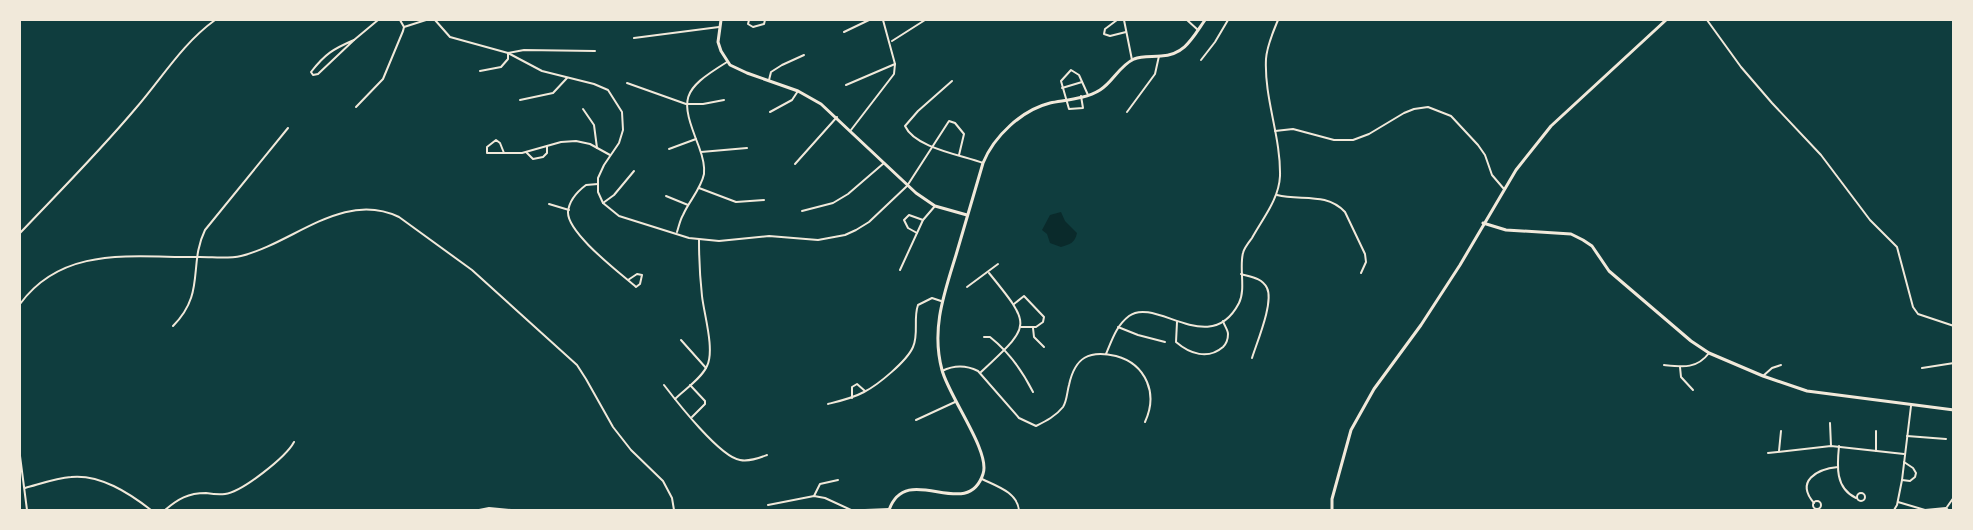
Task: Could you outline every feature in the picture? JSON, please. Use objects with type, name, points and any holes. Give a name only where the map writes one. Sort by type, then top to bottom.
[{"type":"street","points":[[20,233],[91,160],[180,52],[215,20]]},
{"type":"street","points":[[354,40],[337,47],[323,57],[311,72],[313,75],[318,74],[378,20]]},
{"type":"street","points":[[356,107],[383,79],[404,27],[402,20],[408,20]]},
{"type":"street","points":[[404,27],[426,20]]},
{"type":"street","points":[[435,20],[450,37],[508,53],[542,71],[601,86],[608,90],[619,104],[623,130],[619,143],[600,172],[598,184],[603,202],[619,216],[699,240],[719,241],[768,236],[818,240],[844,235],[869,222],[907,186],[949,121],[955,123],[964,134],[959,155]]},
{"type":"street","points":[[721,20],[718,42],[727,62],[736,69],[798,91],[821,104],[851,130],[907,186],[935,206],[967,215]]},
{"type":"street","points":[[749,20],[748,24],[753,27],[764,24],[765,20]]},
{"type":"street","points":[[844,32],[869,20]]},
{"type":"street","points":[[851,130],[894,74],[895,64],[891,41],[884,20]]},
{"type":"street","points":[[891,41],[925,20]]},
{"type":"street","points":[[1126,32],[1110,36],[1104,34],[1105,29],[1117,20],[1124,20],[1132,60]]},
{"type":"street","points":[[1187,20],[1198,30]]},
{"type":"street","points":[[865,510],[889,510],[894,501],[906,491],[922,489],[960,495],[971,490],[982,479],[985,467],[984,457],[942,372],[937,328],[941,301],[967,215],[983,163],[994,142],[1028,113],[1042,106],[1098,91],[1132,60],[1171,55],[1182,50],[1205,20]]},
{"type":"street","points":[[1201,60],[1228,20]]},
{"type":"street","points":[[1106,354],[1118,327],[1131,314],[1148,312],[1205,328],[1229,319],[1240,300],[1243,253],[1277,195],[1280,177],[1266,58],[1278,20]]},
{"type":"street","points":[[1332,510],[1332,499],[1351,430],[1374,389],[1421,325],[1460,265],[1504,189],[1551,126],[1666,20]]},
{"type":"street","points":[[1707,20],[1720,40],[1756,84],[1821,155],[1878,229],[1892,240],[1897,247],[1913,307],[1918,314],[1953,326]]},
{"type":"street","points":[[634,38],[719,27]]},
{"type":"street","points":[[508,53],[524,50],[595,51]]},
{"type":"street","points":[[480,71],[501,67],[508,59],[508,53]]},
{"type":"street","points":[[769,80],[771,72],[804,55]]},
{"type":"street","points":[[1126,112],[1155,74],[1160,56]]},
{"type":"street","points":[[676,233],[682,215],[699,188],[704,169],[701,152],[687,117],[686,104],[695,85],[708,73],[727,62]]},
{"type":"street","points":[[846,85],[895,64]]},
{"type":"street","points":[[1081,96],[1083,108],[1069,109],[1061,81],[1071,70],[1079,75],[1088,95]]},
{"type":"street","points":[[520,100],[553,93],[567,78]]},
{"type":"street","points":[[951,81],[905,126],[912,135],[933,147],[983,163]]},
{"type":"street","points":[[627,82],[686,104],[724,100]]},
{"type":"street","points":[[1062,88],[1082,82]]},
{"type":"street","points":[[770,112],[792,100],[798,91]]},
{"type":"street","points":[[1275,131],[1293,129],[1334,140],[1353,140],[1369,134],[1404,113],[1428,107],[1451,116],[1458,123],[1485,155],[1492,175],[1504,189]]},
{"type":"street","points":[[583,109],[594,125],[597,148]]},
{"type":"street","points":[[795,164],[837,117]]},
{"type":"street","points":[[173,326],[185,312],[191,300],[197,273],[200,239],[205,230],[288,128]]},
{"type":"street","points":[[669,149],[696,139]]},
{"type":"street","points":[[504,153],[500,143],[496,140],[488,147],[487,153],[504,153],[526,152],[576,141],[590,144],[610,155]]},
{"type":"street","points":[[526,152],[532,159],[543,157],[547,153],[547,146]]},
{"type":"street","points":[[701,152],[747,148]]},
{"type":"street","points":[[802,211],[833,203],[848,194],[884,163]]},
{"type":"street","points":[[603,202],[614,195],[634,171]]},
{"type":"street","points":[[598,184],[586,185],[572,200],[569,210],[570,221],[575,230],[628,280],[636,287],[640,284],[642,275],[637,274],[628,280]]},
{"type":"street","points":[[699,188],[736,202],[764,200]]},
{"type":"street","points":[[1277,195],[1332,200],[1340,206],[1365,254],[1366,262],[1360,273]]},
{"type":"street","points":[[666,196],[688,205]]},
{"type":"street","points":[[549,204],[569,210]]},
{"type":"street","points":[[900,270],[923,220],[935,206]]},
{"type":"street","points":[[20,304],[34,287],[51,273],[86,260],[239,256],[257,251],[344,211],[373,208],[386,211],[399,217],[472,270],[577,365],[613,427],[631,450],[663,481],[672,498],[674,510]]},
{"type":"street","points":[[917,233],[908,228],[904,220],[909,215],[923,220]]},
{"type":"street","points":[[1484,223],[1506,230],[1571,234],[1583,240],[1593,246],[1617,279],[1670,325],[1709,353],[1762,376],[1807,392],[1953,410]]},
{"type":"street","points":[[675,399],[706,368],[710,351],[702,299],[699,240]]},
{"type":"street","points":[[967,287],[989,273],[998,264]]},
{"type":"street","points":[[980,373],[1004,350],[1021,327],[1020,315],[1014,304],[989,273]]},
{"type":"street","points":[[1241,274],[1258,279],[1266,287],[1270,299],[1252,358]]},
{"type":"street","points":[[1014,304],[1024,296],[1044,317],[1043,322],[1033,328],[1021,327]]},
{"type":"street","points":[[828,404],[866,392],[891,371],[913,349],[918,305],[932,298],[941,301]]},
{"type":"street","points":[[1177,322],[1176,342],[1184,349],[1203,355],[1218,351],[1226,344],[1228,334],[1222,321]]},
{"type":"street","points":[[1118,327],[1165,342]]},
{"type":"street","points":[[1033,328],[1034,337],[1044,346]]},
{"type":"street","points":[[984,337],[990,337],[1023,371],[1033,392]]},
{"type":"street","points":[[681,340],[706,368]]},
{"type":"street","points":[[1664,365],[1680,367],[1693,365],[1703,361],[1709,353]]},
{"type":"street","points":[[942,372],[960,367],[971,368],[980,373],[1019,418],[1036,426],[1052,417],[1065,404],[1076,365],[1089,355],[1106,354],[1124,358],[1142,372],[1148,384],[1151,403],[1145,422]]},
{"type":"street","points":[[1922,368],[1953,363]]},
{"type":"street","points":[[1762,376],[1772,368],[1781,365]]},
{"type":"street","points":[[1680,367],[1681,377],[1693,390]]},
{"type":"street","points":[[852,398],[851,390],[856,384],[866,392]]},
{"type":"street","points":[[664,385],[715,445],[730,457],[750,460],[768,455]]},
{"type":"street","points":[[690,385],[705,400],[705,404],[692,417]]},
{"type":"street","points":[[916,420],[955,402]]},
{"type":"street","points":[[1894,510],[1898,502],[1902,480],[1911,406]]},
{"type":"street","points":[[1830,423],[1831,446]]},
{"type":"street","points":[[1779,451],[1781,431]]},
{"type":"street","points":[[1876,431],[1876,451]]},
{"type":"street","points":[[1907,436],[1946,439]]},
{"type":"street","points":[[165,510],[185,495],[223,495],[241,488],[288,451],[294,442]]},
{"type":"street","points":[[1768,453],[1839,446],[1904,454]]},
{"type":"street","points":[[1839,446],[1838,467],[1841,484],[1856,498]]},
{"type":"street","points":[[20,456],[27,510]]},
{"type":"street","points":[[1902,480],[1910,481],[1916,473],[1904,462]]},
{"type":"street","points":[[1814,503],[1808,496],[1809,480],[1824,468],[1838,467]]},
{"type":"street","points":[[25,488],[70,477],[96,479],[114,486],[151,510]]},
{"type":"street","points":[[982,479],[1011,494],[1019,510]]},
{"type":"street","points":[[814,496],[820,484],[838,480]]},
{"type":"street","points":[[768,506],[814,496],[851,510]]},
{"type":"street","points":[[1898,502],[1925,510],[1947,509],[1953,497]]},
{"type":"street","points":[[479,510],[500,508],[511,510]]},
{"type":"water","points":[[1061,212],[1065,221],[1077,233],[1072,243],[1061,247],[1050,243],[1047,234],[1042,230],[1050,215]]}]
